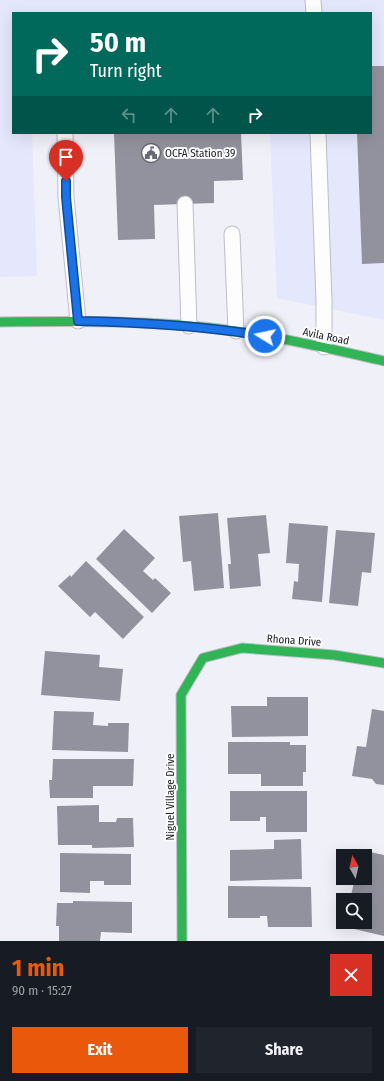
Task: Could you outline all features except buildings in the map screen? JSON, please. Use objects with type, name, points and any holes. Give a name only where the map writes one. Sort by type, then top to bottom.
[{"type":"street","name":"Avila Road","points":[[0,322],[139,322],[189,326],[236,331],[324,346],[384,361]]},
{"type":"street","name":"Rhona Drive","points":[[203,658],[242,648],[334,655],[384,663]]},
{"type":"street","name":"Niguel Village Drive","points":[[182,941],[182,695],[203,658]]},
{"type":"lane","points":[[314,0],[314,12]]},
{"type":"lane","points":[[65,134],[66,197],[78,321]]},
{"type":"lane","points":[[318,134],[324,294],[324,346]]},
{"type":"lane","points":[[185,204],[189,326]]},
{"type":"lane","points":[[232,234],[236,331]]},
{"type":"shaded area","points":[[0,0],[384,0],[384,320],[277,298],[270,134],[372,134],[372,12],[12,12],[12,134],[32,134],[37,276],[0,277]]},
{"type":"traffic: fast","points":[[0,322],[118,322],[206,327],[310,344],[384,361]]},
{"type":"traffic: fast","points":[[182,941],[181,695],[203,658],[242,648],[334,655],[384,663]]},
{"type":"place","name":"OCFA Station 39","points":[[151,153]]},
{"type":"route","points":[[66,181],[66,197],[78,321],[139,322],[189,326],[265,336]]}]
